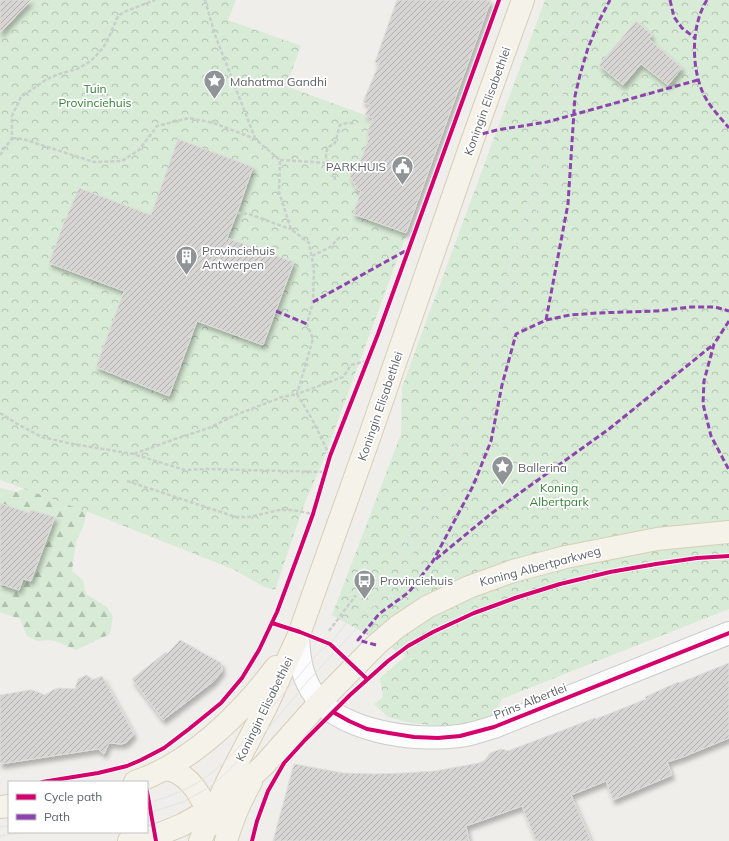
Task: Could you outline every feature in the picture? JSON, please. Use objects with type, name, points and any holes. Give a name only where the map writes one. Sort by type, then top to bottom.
[{"type":"main road","name":"Koningin Elisabethlei","points":[[200,841],[211,811],[266,707],[298,637],[523,0]]},
{"type":"main road","name":"Koning Albertparkweg","points":[[264,765],[320,702],[376,645],[397,627],[427,607],[469,586],[513,571],[566,557],[657,539],[729,532]]},
{"type":"main road","points":[[138,781],[166,768],[212,736],[231,718],[269,676],[298,637]]},
{"type":"main road","points":[[128,841],[155,836],[211,811],[264,765]]},
{"type":"main road","points":[[226,841],[235,813],[243,796],[264,765]]},
{"type":"main road","points":[[166,768],[177,772],[187,779],[211,811],[214,841]]},
{"type":"street","name":"Prins Albertlei","points":[[298,637],[300,659],[304,675],[320,702],[333,712],[367,729],[414,737],[438,738],[460,736],[494,727],[729,633]]},
{"type":"path","points":[[0,155],[12,138],[12,116],[21,97],[46,79],[77,68],[91,61],[103,48],[109,38],[118,16],[124,12],[155,0]]},
{"type":"path","points":[[205,0],[215,35],[255,139]]},
{"type":"path","points":[[12,138],[22,139],[94,162],[122,161],[139,150],[157,126],[189,118],[214,124],[255,139],[280,160],[329,163]]},
{"type":"path","points":[[335,180],[334,173],[326,158],[327,148],[335,143],[340,125],[354,123]]},
{"type":"path","points":[[280,160],[279,192],[290,229]]},
{"type":"path","points":[[237,214],[249,214],[290,229],[309,243],[314,269],[314,302],[307,324],[313,339],[297,394],[312,419],[330,456]]},
{"type":"path","points":[[312,256],[330,247],[340,237]]},
{"type":"path","points":[[364,368],[369,354]]},
{"type":"path","points":[[133,454],[209,428],[234,416],[282,397],[297,394],[343,377],[352,365],[366,361]]},
{"type":"path","points":[[489,420],[496,412]]},
{"type":"path","points":[[0,413],[42,437],[133,454],[185,470],[207,469],[325,472]]},
{"type":"path","points":[[328,462],[333,449]]},
{"type":"path","points":[[323,479],[327,467]]},
{"type":"path","points":[[127,481],[236,517],[249,517],[279,510],[293,510],[313,514]]},
{"type":"path","points":[[310,522],[315,507]]},
{"type":"path","points":[[329,631],[356,595]]},
{"type":"green space","name":"Tuin Provinciehuis","points":[[32,0],[236,0],[228,20],[301,46],[286,86],[365,115],[370,123],[367,133],[369,138],[359,165],[354,167],[350,176],[355,185],[354,188],[361,191],[353,214],[407,233],[323,461],[304,505],[275,590],[264,587],[235,570],[96,515],[0,480],[0,33]],"holes":[[[178,140],[253,167],[227,238],[294,262],[263,345],[197,321],[169,396],[96,367],[124,291],[50,263],[63,225],[79,188],[151,215]]]},
{"type":"green space","name":"Koning Albertpark","points":[[545,0],[729,0],[729,609],[502,699],[492,720],[447,727],[411,723],[388,717],[374,704],[383,697],[380,678],[406,656],[332,615],[401,434],[402,387]]},
{"type":"green space","points":[[34,484],[88,507],[83,527],[76,542],[72,571],[83,580],[86,594],[107,607],[113,616],[110,634],[76,650],[55,641],[38,641],[27,636],[20,619],[0,612],[0,488],[17,492]]},
{"type":"building","points":[[0,0],[31,0],[0,33]]},
{"type":"building","points":[[397,0],[491,0],[406,233],[353,214],[361,191],[357,189],[350,176],[354,167],[359,165],[369,138],[367,133],[373,118],[365,115],[370,105],[363,102],[379,64],[375,62]]},
{"type":"building","points":[[636,21],[652,35],[649,39],[682,68],[668,85],[641,64],[623,85],[599,65]]},
{"type":"building","name":"Provinciehuis Antwerpen","points":[[178,139],[253,167],[227,238],[294,262],[263,345],[197,321],[169,396],[96,367],[124,291],[49,263],[79,188],[151,215]]},
{"type":"building","points":[[0,503],[29,513],[31,510],[55,517],[31,581],[23,579],[19,590],[0,584]]},
{"type":"building","points":[[180,640],[221,663],[222,671],[214,681],[163,720],[132,679],[166,652],[167,654]]},
{"type":"building","points":[[729,663],[729,738],[667,762],[672,775],[613,800],[606,781],[571,795],[591,841],[536,841],[522,806],[466,826],[469,841],[273,841],[294,764],[343,773],[374,774],[435,771],[479,763],[485,760],[490,753],[501,749],[508,751],[595,718],[596,719],[646,699],[645,697],[678,682],[679,683]]},
{"type":"building","points":[[87,675],[92,680],[102,676],[134,734],[128,741],[122,744],[109,743],[104,754],[98,749],[0,764],[0,695],[32,690],[45,695],[58,688],[75,689],[78,679]]},
{"type":"tram line","points":[[148,803],[186,789],[204,779],[231,755],[320,651],[330,644],[375,588],[399,555],[434,493],[454,446],[467,408],[489,328],[508,272],[526,209],[561,61],[572,23],[582,0]]},
{"type":"tram line","points":[[148,813],[183,802],[210,787],[225,774],[266,731],[307,682],[358,627],[400,573],[422,539],[441,505],[468,439],[522,266],[537,209],[569,64],[593,0]]},
{"type":"tram line","points":[[0,827],[8,826]]},
{"type":"tram line","points":[[0,836],[20,833]]},
{"type":"marked path","points":[[546,320],[568,204],[575,96],[588,48],[610,0]]},
{"type":"marked path","points":[[670,0],[674,17],[682,28],[695,38]]},
{"type":"marked path","points":[[707,0],[698,21],[696,33],[694,46],[696,71],[705,98],[729,128]]},
{"type":"marked path","points":[[474,136],[497,130],[547,122],[698,80]]},
{"type":"marked path","points":[[313,302],[407,250]]},
{"type":"marked path","points":[[376,645],[358,640],[379,614],[409,592],[433,561],[473,486],[491,441],[502,385],[516,334],[546,320],[570,315],[657,311],[691,307],[715,307],[729,311]]},
{"type":"marked path","points":[[276,311],[307,324]]},
{"type":"marked path","points":[[729,321],[714,344],[704,381],[703,404],[711,436],[729,470]]},
{"type":"marked path","points":[[436,559],[492,513],[609,429],[714,344]]},
{"type":"cycle path","points":[[48,781],[98,773],[127,766],[164,748],[221,703],[242,678],[259,650],[277,612],[300,550],[313,514],[330,456],[378,334],[499,0]]},
{"type":"cycle path","points":[[252,841],[257,821],[268,791],[284,763],[350,695],[388,661],[408,646],[433,632],[474,613],[560,584],[610,572],[656,564],[697,558],[729,556]]},
{"type":"cycle path","points":[[272,623],[330,644],[367,679]]},
{"type":"cycle path","points":[[333,712],[367,729],[414,737],[438,738],[460,736],[494,727],[729,633]]},
{"type":"cycle path","points":[[148,797],[156,841]]},
{"type":"place","name":"Mahatma Gandhi","points":[[215,100]]},
{"type":"place","name":"PARKHUIS","points":[[402,186]]},
{"type":"place","name":"Provinciehuis Antwerpen","points":[[187,276]]},
{"type":"place","name":"Ballerina","points":[[502,486]]},
{"type":"place","name":"Provinciehuis","points":[[364,600]]}]
